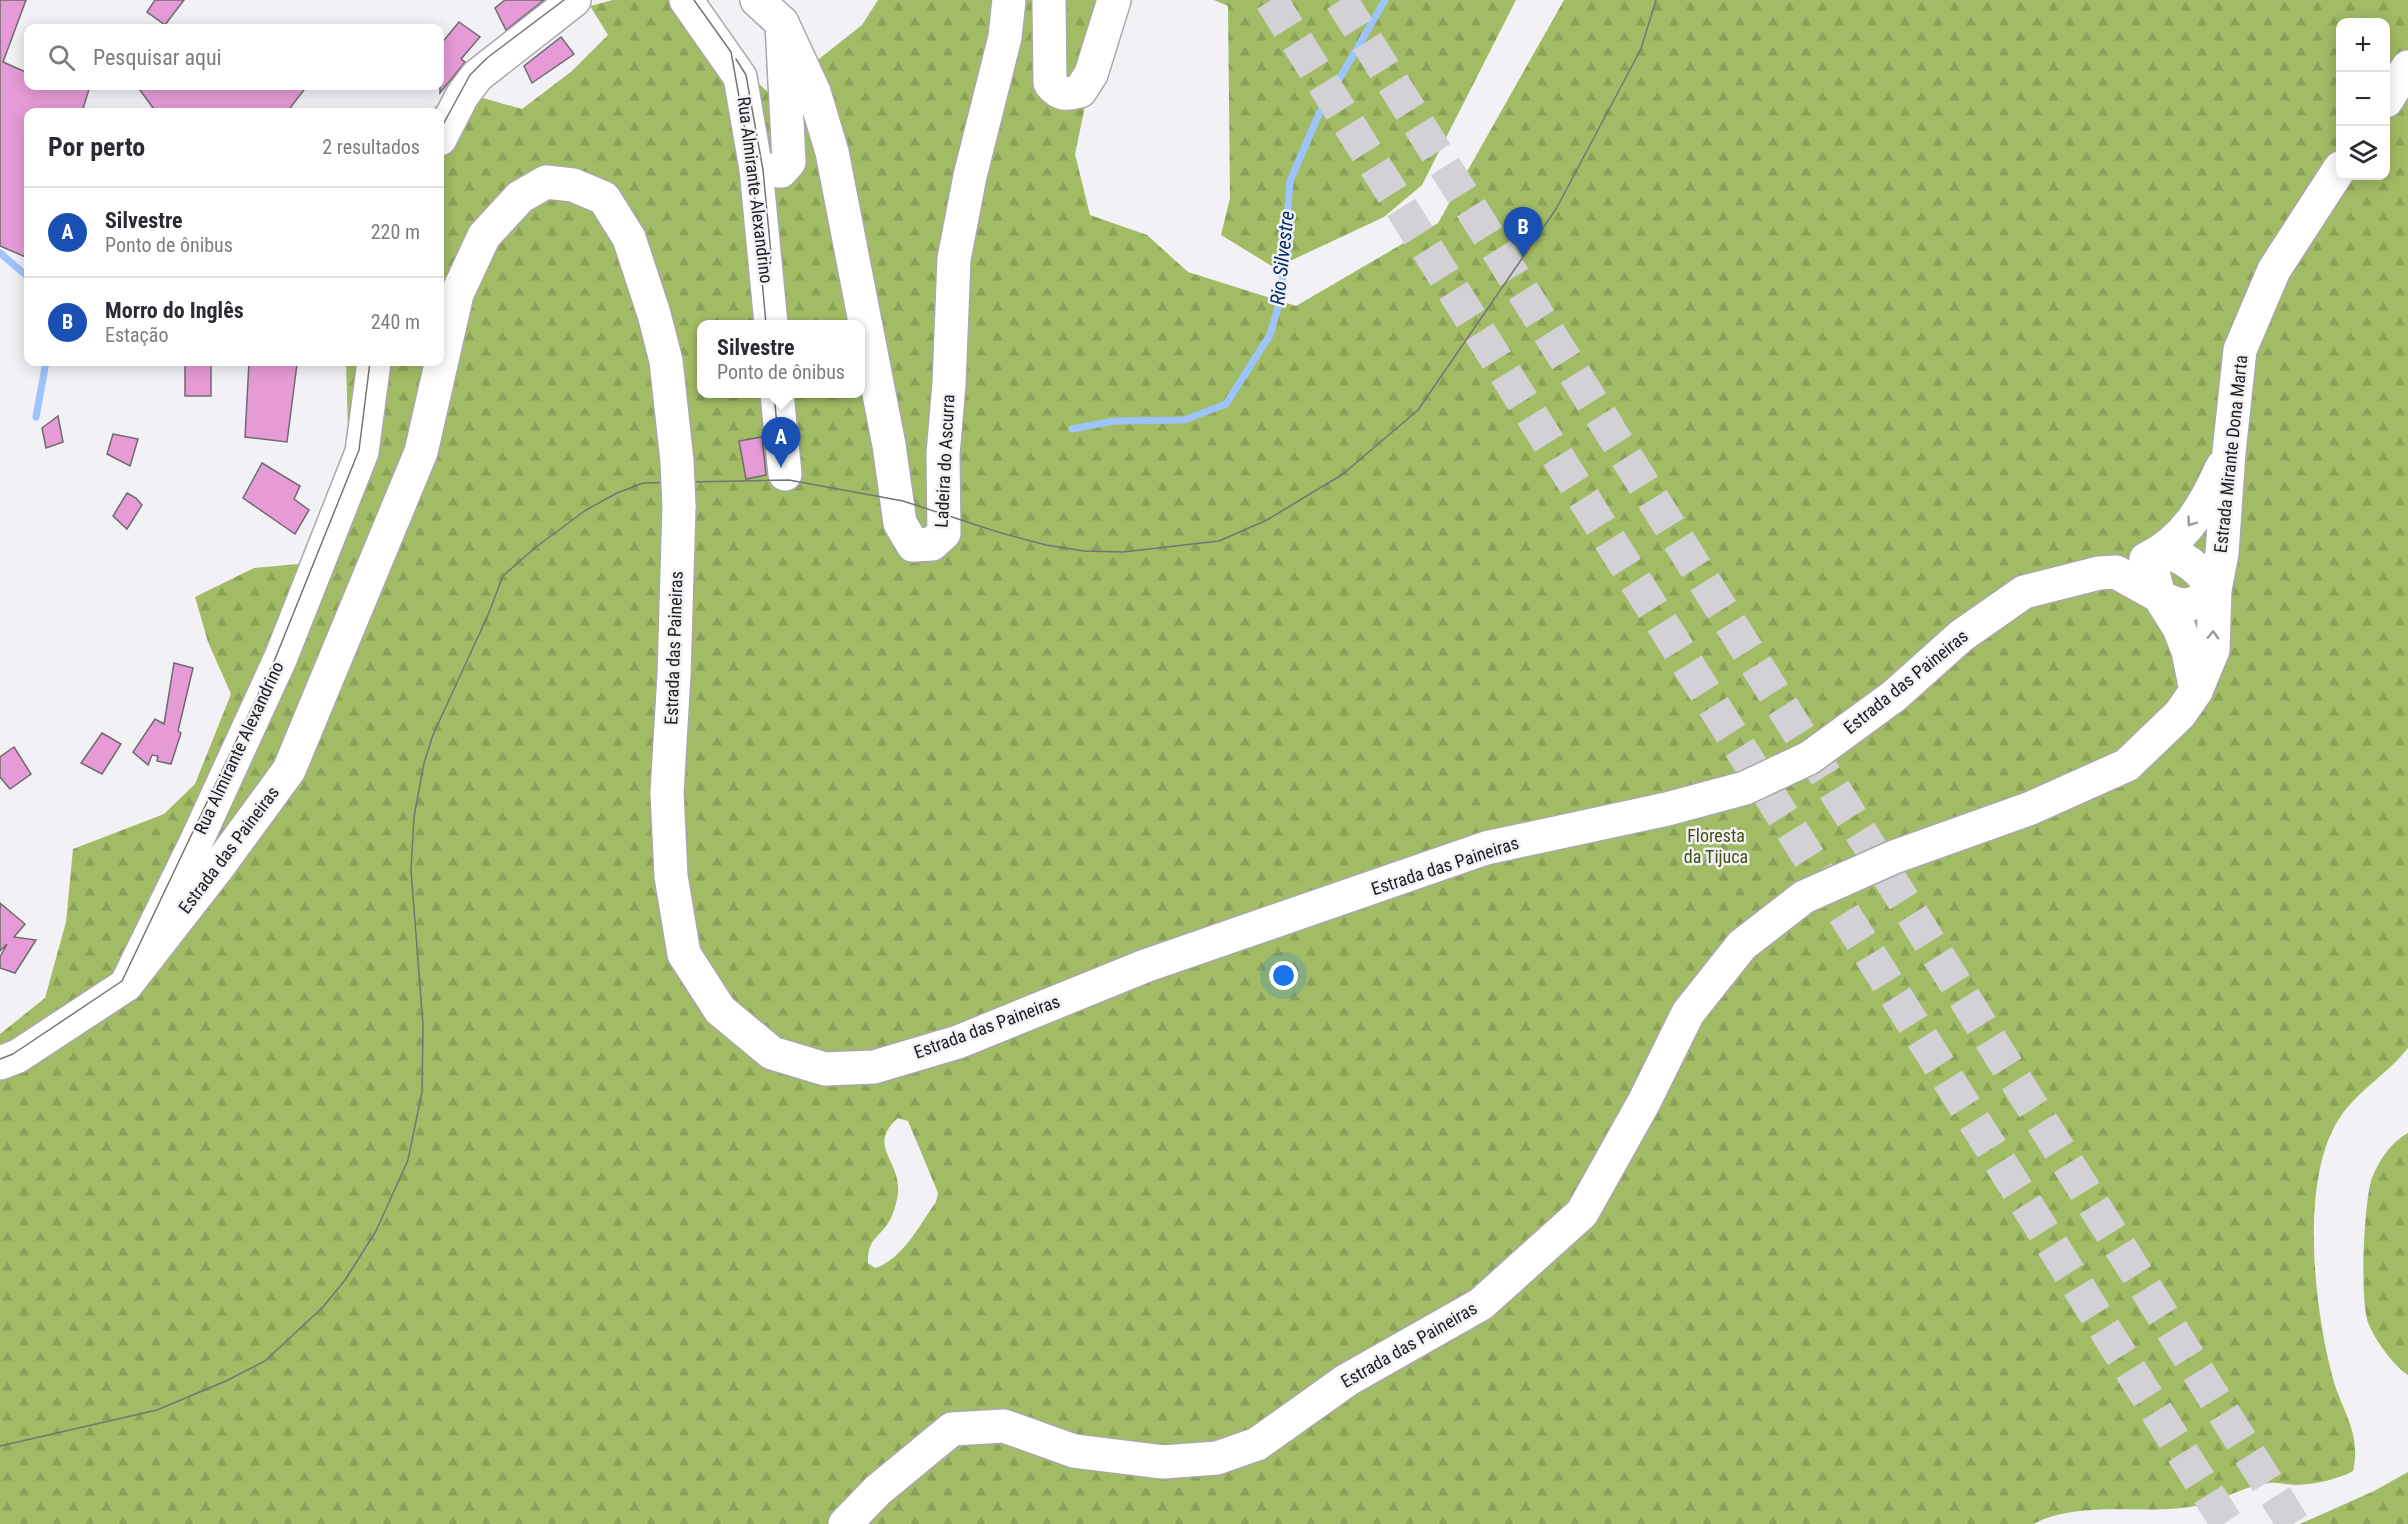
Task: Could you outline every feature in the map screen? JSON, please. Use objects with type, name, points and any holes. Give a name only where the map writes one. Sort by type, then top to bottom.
[{"type":"street","points":[[444,132],[462,96],[477,76],[574,0]]},
{"type":"street","name":"Rua Almirante Alexandrino","points":[[686,0],[740,77],[756,169],[771,320]]},
{"type":"street","points":[[756,169],[781,171],[789,162],[782,23],[758,0]]},
{"type":"street","name":"Ladeira do Ascurra","points":[[865,322],[889,445],[900,523],[913,544],[932,544],[944,533],[943,454],[949,384],[954,259],[969,176],[1005,37],[1009,0]]},
{"type":"street","points":[[1049,0],[1050,83],[1057,92],[1068,94],[1080,91],[1091,74],[1114,0]]},
{"type":"street","name":"Ladeira do Ascurra","points":[[782,23],[814,92],[832,152],[865,320]]},
{"type":"street","points":[[2390,93],[2408,67]]},
{"type":"street","name":"Estrada Mirante Dona Marta","points":[[2196,691],[2213,650],[2215,589],[2222,553],[2229,452],[2240,350],[2274,270],[2336,174]]},
{"type":"street","name":"Estrada das Paineiras","points":[[444,348],[456,294],[484,236],[520,196],[546,182],[573,184],[604,198],[629,238],[654,314],[666,361],[678,461],[679,506],[674,675],[667,793],[672,876],[684,954],[720,1010],[772,1053],[825,1069],[874,1067],[958,1042],[1145,966],[1486,848],[1667,809],[1745,788],[1809,758],[1894,696],[1961,636],[2025,592],[2099,573],[2116,572],[2161,552],[2182,534],[2208,499],[2229,452]]},
{"type":"street","name":"Rua Almirante Alexandrino","points":[[126,985],[196,842],[281,657],[362,452],[373,366]]},
{"type":"street","name":"Estrada das Paineiras","points":[[126,985],[218,867],[289,770],[421,452],[440,366]]},
{"type":"street","points":[[777,398],[785,474]]},
{"type":"street","points":[[2116,572],[2159,596],[2176,605],[2189,605],[2215,589],[2190,563],[2173,553],[2161,552],[2152,569],[2159,596],[2179,628],[2188,651],[2196,691]]},
{"type":"street","name":"Estrada das Paineiras","points":[[845,1524],[878,1490],[952,1429],[1004,1426],[1074,1451],[1163,1462],[1217,1458],[1257,1444],[1347,1380],[1481,1304],[1582,1213],[1644,1102],[1688,1013],[1742,945],[1804,897],[1894,857],[2031,808],[2127,765],[2180,714],[2196,691]]},
{"type":"street","points":[[0,1063],[18,1056],[126,985]]},
{"type":"green space","name":"Floresta da Tijuca","points":[[613,0],[683,0],[734,60],[772,96],[862,25],[878,0],[1122,0],[1093,68],[1075,154],[1090,215],[1147,235],[1188,272],[1296,306],[1438,223],[1564,0],[2408,0],[2408,1048],[2346,1109],[2331,1135],[2321,1166],[2315,1201],[2314,1238],[2320,1313],[2332,1375],[2353,1433],[2355,1457],[2353,1471],[2311,1484],[2261,1484],[2208,1503],[2186,1507],[2075,1512],[2054,1516],[2033,1524],[0,1524],[0,1034],[45,998],[66,922],[73,849],[164,814],[195,784],[231,694],[208,642],[195,597],[254,568],[310,563],[349,468],[346,366],[444,366],[444,108],[434,108],[458,91],[522,109],[572,71],[608,35],[590,6]],"holes":[[[898,1118],[908,1121],[938,1193],[936,1202],[902,1249],[885,1264],[875,1268],[868,1263],[870,1248],[890,1220],[898,1193],[898,1181],[887,1154],[885,1137]]]},
{"type":"green space","points":[[1214,0],[1516,0],[1422,185],[1384,217],[1275,268],[1221,235],[1230,198],[1228,6]]},
{"type":"green space","points":[[2408,1133],[2408,1375],[2386,1352],[2369,1325],[2363,1275],[2367,1207],[2372,1178],[2386,1152]]},
{"type":"green space","points":[[2408,1472],[2408,1524],[2300,1524],[2374,1491]]},
{"type":"building","points":[[0,0],[26,0],[3,62],[24,71],[24,90],[89,90],[83,108],[24,108],[24,256],[0,246]]},
{"type":"building","points":[[155,0],[184,0],[166,24],[147,12]]},
{"type":"building","points":[[505,0],[544,0],[506,30],[495,8]]},
{"type":"building","points":[[459,22],[480,37],[461,59],[465,62],[444,88],[444,40]]},
{"type":"building","points":[[561,37],[574,54],[532,83],[524,66]]},
{"type":"building","points":[[140,90],[304,90],[290,108],[153,108]]},
{"type":"building","points":[[185,366],[211,366],[211,396],[185,396]]},
{"type":"building","points":[[249,366],[297,366],[287,442],[245,437]]},
{"type":"building","points":[[58,416],[63,442],[46,448],[42,428]]},
{"type":"building","points":[[113,434],[138,439],[130,466],[107,454]]},
{"type":"building","points":[[762,437],[766,475],[746,479],[739,441]]},
{"type":"building","points":[[262,463],[300,486],[294,499],[309,510],[295,534],[243,498]]},
{"type":"building","points":[[127,493],[142,505],[127,529],[113,516]]},
{"type":"building","points":[[174,663],[193,668],[178,731],[181,733],[171,764],[157,761],[158,756],[152,755],[148,765],[133,752],[155,719],[164,724]]},
{"type":"building","points":[[102,733],[121,744],[102,774],[81,763]]},
{"type":"building","points":[[14,747],[31,774],[10,789],[0,777],[0,757]]},
{"type":"building","points":[[0,903],[25,924],[14,937],[36,940],[15,973],[0,968],[0,957],[7,944],[0,951]]},
{"type":"waterway","name":"Rio Silvestre","points":[[1072,429],[1114,421],[1184,420],[1226,404],[1270,335],[1281,297],[1290,181],[1319,114],[1385,0]]},
{"type":"waterway","points":[[0,253],[24,274]]},
{"type":"waterway","points":[[36,417],[45,366]]},
{"type":"tunnel","points":[[1271,0],[2227,1524]]},
{"type":"tunnel","points":[[1341,0],[2293,1524]]},
{"type":"tram line","points":[[444,123],[470,75],[487,58],[564,0]]},
{"type":"tram line","points":[[694,0],[731,52],[752,169],[766,320]]},
{"type":"tram line","points":[[0,1446],[157,1410],[226,1381],[265,1361],[323,1307],[345,1280],[376,1231],[408,1160],[422,1092],[423,1025],[411,870],[414,817],[424,763],[433,735],[488,615],[503,576],[536,547],[586,510],[617,493],[643,483],[789,480],[903,501],[1001,533],[1046,545],[1084,551],[1123,552],[1219,541],[1267,520],[1343,474],[1418,410],[1556,209],[1641,49],[1656,0]]},
{"type":"tram line","points":[[736,59],[746,75],[763,170],[771,254],[768,282]]},
{"type":"tram line","points":[[0,1059],[13,1054],[122,981],[275,659],[337,505],[359,450],[370,366]]},
{"type":"tram line","points":[[774,398],[781,467]]},
{"type":"place","name":"Morro do Inglês","points":[[1523,257]]},
{"type":"place","name":"Silvestre","points":[[781,467]]}]
